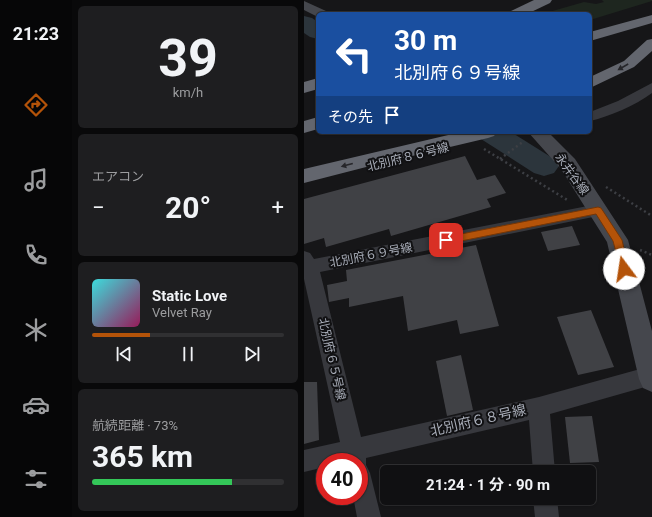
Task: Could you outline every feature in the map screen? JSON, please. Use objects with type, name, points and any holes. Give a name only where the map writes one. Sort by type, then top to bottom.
[{"type":"highway","points":[[520,12],[545,0]]},
{"type":"highway","points":[[592,25],[652,8]]},
{"type":"highway","points":[[592,37],[652,19]]},
{"type":"highway","points":[[592,82],[629,64],[652,43]]},
{"type":"highway","points":[[304,73],[316,69]]},
{"type":"highway","points":[[304,88],[316,84]]},
{"type":"highway","points":[[304,113],[316,109]]},
{"type":"highway","points":[[304,127],[316,124]]},
{"type":"highway","points":[[304,162],[415,134]]},
{"type":"highway","points":[[304,176],[374,158],[483,138]]},
{"type":"street","points":[[304,5],[317,12]]},
{"type":"street","points":[[592,116],[649,94]]},
{"type":"street","name":"永井谷線","points":[[542,134],[568,164],[617,240],[652,377]]},
{"type":"street","name":"北別府６９号線","points":[[307,263],[598,210]]},
{"type":"street","name":"北別府６５号線","points":[[307,263],[354,453]]},
{"type":"street","name":"北別府６８号線","points":[[363,453],[652,377]]},
{"type":"street","points":[[539,407],[543,465]]},
{"type":"street","name":"北別府６８号線","points":[[304,461],[316,460]]},
{"type":"street","points":[[366,505],[369,517]]},
{"type":"street","points":[[546,505],[547,517]]},
{"type":"path","points":[[500,159],[536,134]]},
{"type":"path","points":[[483,138],[500,159],[570,201],[598,210]]},
{"type":"path","points":[[600,184],[652,216]]},
{"type":"shaded area","points":[[602,0],[652,0],[592,19],[592,12],[549,12],[584,2],[596,4],[604,2]]},
{"type":"building","points":[[465,156],[477,180],[495,175],[506,193],[487,199],[491,207],[391,236],[389,229],[326,247],[324,238],[304,244],[304,199]]},
{"type":"building","points":[[572,226],[580,245],[548,251],[541,232]]},
{"type":"building","points":[[476,245],[499,326],[460,334],[457,320],[408,331],[403,296],[349,307],[349,298],[329,302],[327,285],[347,281],[346,270]]},
{"type":"building","points":[[591,310],[614,367],[578,375],[557,317]]},
{"type":"building","points":[[461,355],[473,410],[447,416],[436,361]]},
{"type":"building","points":[[304,382],[317,382],[319,440],[304,444]]},
{"type":"building","points":[[592,416],[599,462],[570,463],[565,417]]},
{"type":"waterway","points":[[304,23],[316,31]]},
{"type":"waterway","points":[[494,134],[544,166]]},
{"type":"route","points":[[446,240],[598,210],[617,240],[624,269]]}]
